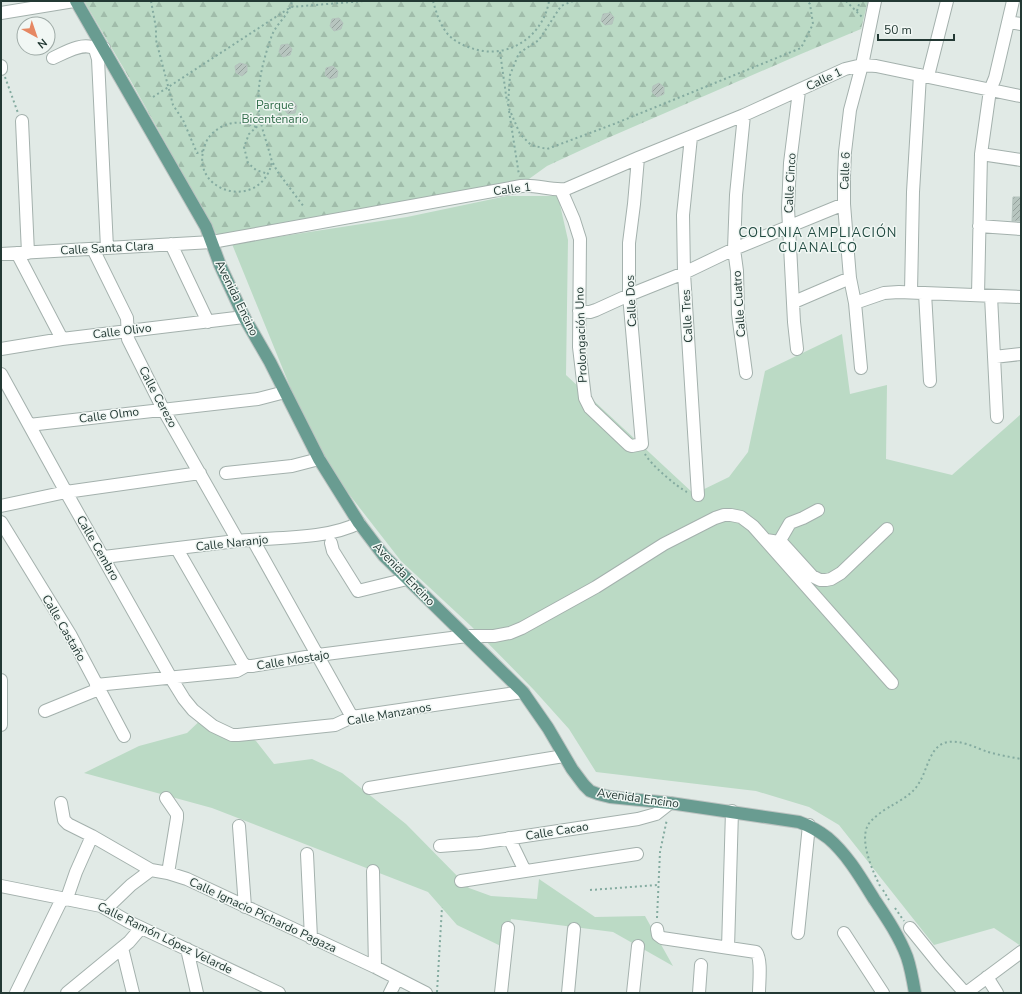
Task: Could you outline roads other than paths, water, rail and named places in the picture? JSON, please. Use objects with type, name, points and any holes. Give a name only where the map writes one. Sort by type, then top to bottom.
[{"type":"main road","name":"Avenida Encino","points":[[75,1],[100,49],[206,227],[220,265],[244,317],[270,362],[319,459],[359,523],[384,556],[523,692],[548,728],[564,756],[584,785],[590,791],[598,794],[799,822],[820,831],[850,862],[889,923],[907,958],[915,993]]},
{"type":"street","points":[[1,13],[75,1]]},
{"type":"street","name":"Calle 6","points":[[861,368],[855,303],[850,278],[844,204],[845,152],[850,110],[862,65],[875,1]]},
{"type":"street","points":[[911,292],[913,192],[924,76],[947,1]]},
{"type":"street","points":[[978,295],[981,154],[990,90],[995,78],[1013,1]]},
{"type":"street","points":[[1008,22],[1021,24]]},
{"type":"street","points":[[53,58],[83,46],[100,49],[98,59],[107,248]]},
{"type":"street","points":[[862,65],[876,66],[1020,96]]},
{"type":"street","name":"Calle 1","points":[[212,242],[521,186],[532,185],[561,190],[571,188],[638,158],[744,115],[845,69],[862,65]]},
{"type":"street","name":"Calle Cinco","points":[[797,348],[794,322],[788,208],[790,163],[799,91]]},
{"type":"street","name":"Calle Cuatro","points":[[744,115],[736,196],[734,249],[737,271],[738,314],[746,373]]},
{"type":"street","points":[[22,121],[23,253],[62,339]]},
{"type":"street","name":"Calle Tres","points":[[691,137],[682,215],[684,273],[698,495]]},
{"type":"street","points":[[981,154],[1021,160]]},
{"type":"street","name":"Calle Dos","points":[[638,158],[629,243],[629,295],[642,444]]},
{"type":"street","name":"Prolongación Uno","points":[[561,190],[580,238],[579,347],[583,388],[587,404],[629,445],[632,446],[642,444]]},
{"type":"street","points":[[579,311],[590,312],[596,310],[684,273],[734,249],[844,204]]},
{"type":"street","points":[[979,226],[1021,229]]},
{"type":"street","name":"Calle Santa Clara","points":[[1,254],[212,242]]},
{"type":"street","points":[[171,244],[208,322]]},
{"type":"street","name":"Calle Cerezo","points":[[93,249],[127,318],[128,339],[164,408],[238,541]]},
{"type":"street","points":[[794,302],[850,278]]},
{"type":"street","points":[[855,303],[884,293],[911,292],[1021,297]]},
{"type":"street","points":[[925,293],[930,381]]},
{"type":"street","points":[[991,296],[997,417]]},
{"type":"street","name":"Calle Olivo","points":[[1,349],[127,330],[244,317]]},
{"type":"street","points":[[994,357],[1021,354]]},
{"type":"street","name":"Calle Cembro","points":[[1,374],[28,425],[104,557],[171,678],[184,699],[202,718]]},
{"type":"street","name":"Calle Olmo","points":[[28,425],[164,408],[258,399],[285,392]]},
{"type":"street","points":[[226,473],[292,466],[319,459]]},
{"type":"street","points":[[1,506],[66,492],[200,472]]},
{"type":"street","points":[[779,542],[790,523],[818,510]]},
{"type":"street","name":"Calle Mostajo","points":[[45,711],[98,687],[237,671],[246,666],[318,655],[467,636],[494,636],[510,633],[522,628],[596,587],[664,544],[715,518],[724,515],[741,517],[753,526],[892,683]]},
{"type":"street","name":"Calle Castaño","points":[[1,522],[71,636],[124,736]]},
{"type":"street","name":"Calle Naranjo","points":[[104,557],[238,541],[335,532],[359,523]]},
{"type":"street","points":[[766,540],[783,544],[812,576],[820,580],[826,580],[831,579],[841,573],[887,529]]},
{"type":"street","points":[[253,540],[352,718]]},
{"type":"street","points":[[331,543],[333,551],[358,591],[407,579]]},
{"type":"street","points":[[177,549],[242,662],[246,666]]},
{"type":"street","points":[[1,680],[1,725]]},
{"type":"street","name":"Calle Manzanos","points":[[202,718],[213,726],[232,735],[238,736],[335,725],[352,718],[523,692]]},
{"type":"street","points":[[369,788],[564,756]]},
{"type":"street","points":[[166,798],[177,814],[168,873]]},
{"type":"street","name":"Calle Ignacio Pichardo Pagaza","points":[[60,803],[66,822],[151,870],[168,873],[187,879],[375,967],[426,993]]},
{"type":"street","name":"Calle Cacao","points":[[440,846],[479,843],[638,819],[656,814],[670,803]]},
{"type":"street","points":[[728,948],[732,812]]},
{"type":"street","points":[[238,826],[245,907]]},
{"type":"street","points":[[798,933],[809,826]]},
{"type":"street","points":[[16,993],[60,903],[68,895],[76,872],[92,836]]},
{"type":"street","points":[[510,838],[525,871]]},
{"type":"street","points":[[307,854],[311,938]]},
{"type":"street","points":[[461,881],[637,854]]},
{"type":"street","points":[[107,908],[131,884],[151,870]]},
{"type":"street","points":[[374,871],[375,967]]},
{"type":"street","name":"Calle Ramón López Velarde","points":[[1,886],[65,898],[107,908],[129,922],[187,949],[259,988],[279,993]]},
{"type":"street","points":[[71,991],[135,937],[141,928]]},
{"type":"street","points":[[501,993],[508,928]]},
{"type":"street","points":[[910,928],[940,965],[966,993],[1021,952]]},
{"type":"street","points":[[568,993],[574,929]]},
{"type":"street","points":[[657,930],[658,935],[662,938],[753,951],[758,954],[759,993]]},
{"type":"street","points":[[844,933],[883,993]]},
{"type":"street","points":[[633,993],[638,946]]},
{"type":"street","points":[[122,948],[133,993]]},
{"type":"street","points":[[187,949],[197,993]]},
{"type":"street","points":[[699,993],[702,966]]},
{"type":"street","points":[[987,977],[997,993]]},
{"type":"street","points":[[390,993],[397,979]]},
{"type":"district","name":"COLONIA AMPLIACIÓN CUANALCO","points":[[818,240]]},
{"type":"park label","name":"Parque Bicentenario","points":[[275,112]]}]
